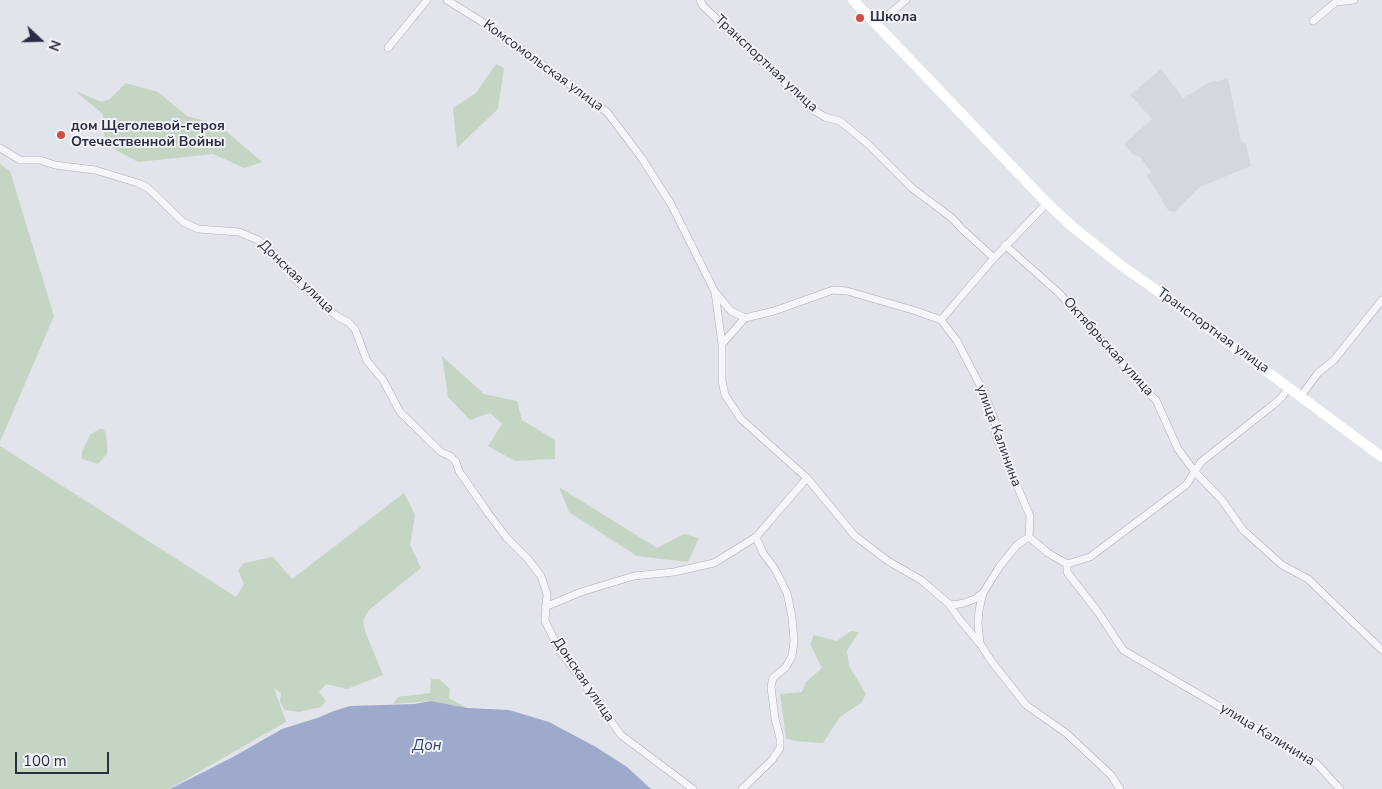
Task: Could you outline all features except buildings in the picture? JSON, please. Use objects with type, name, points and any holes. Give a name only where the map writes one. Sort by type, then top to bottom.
[{"type":"main road","name":"Транспортная улица","points":[[853,0],[1047,203],[1074,228],[1122,266],[1382,457]]},
{"type":"street","points":[[388,48],[427,0]]},
{"type":"street","name":"Комсомольская улица","points":[[447,0],[498,32],[607,112],[641,157],[671,204],[715,292],[722,344],[722,381],[725,396],[741,419],[807,478],[856,536],[888,561],[921,580],[948,603],[1026,706],[1066,732],[1111,775],[1120,789]]},
{"type":"street","name":"Транспортная улица","points":[[700,0],[703,6],[812,109],[825,117],[840,121],[868,144],[912,188],[952,218],[962,230],[994,258]]},
{"type":"street","points":[[876,25],[906,0]]},
{"type":"street","points":[[1313,21],[1336,1],[1354,0]]},
{"type":"street","name":"Донская улица","points":[[0,148],[20,160],[40,160],[95,170],[138,183],[148,188],[183,222],[198,229],[238,232],[258,240],[275,254],[299,283],[338,317],[348,322],[355,329],[367,361],[383,380],[400,412],[440,452],[450,456],[456,462],[459,471],[488,513],[507,538],[528,559],[541,576],[547,594],[545,621],[559,648],[621,735],[693,789]]},
{"type":"street","points":[[722,344],[745,318],[774,311],[834,290],[847,291],[916,310],[942,320],[1005,245],[1047,203]]},
{"type":"street","name":"Октябрьская улица","points":[[1005,245],[1060,294],[1146,392],[1156,400],[1178,449],[1195,472],[1222,500],[1243,530],[1282,565],[1308,579],[1382,650]]},
{"type":"street","points":[[715,292],[731,311],[745,318]]},
{"type":"street","points":[[1300,396],[1318,373],[1334,360],[1382,300]]},
{"type":"street","name":"улица Калинина","points":[[942,320],[958,341],[983,391],[995,421],[996,437],[1030,516],[1029,537]]},
{"type":"street","points":[[980,645],[978,623],[983,593],[1000,566],[1017,545],[1029,537],[1048,553],[1067,564],[1090,558],[1186,485],[1201,462],[1282,398],[1289,387]]},
{"type":"street","points":[[545,607],[581,592],[634,576],[674,572],[714,563],[756,537],[807,478]]},
{"type":"street","points":[[742,789],[772,760],[780,748],[771,687],[773,678],[786,667],[792,656],[794,641],[787,593],[775,569],[763,553],[756,537]]},
{"type":"street","name":"улица Калинина","points":[[1067,564],[1067,572],[1098,612],[1123,650],[1316,763],[1340,789]]},
{"type":"street","points":[[948,603],[953,606],[964,603],[974,600],[983,593]]},
{"type":"shaded area","points":[[1161,69],[1183,98],[1210,82],[1228,79],[1241,141],[1246,144],[1251,166],[1200,187],[1174,212],[1168,210],[1147,176],[1151,172],[1140,157],[1132,154],[1124,144],[1152,119],[1130,95]]},
{"type":"green space","points":[[496,64],[504,68],[498,109],[457,148],[453,108],[476,93]]},
{"type":"green space","points":[[126,83],[158,92],[187,116],[219,125],[262,162],[244,168],[213,154],[138,162],[105,144],[103,114],[75,91],[102,102],[110,99]]},
{"type":"green space","points":[[0,164],[10,171],[54,316],[0,442]]},
{"type":"green space","points":[[442,356],[484,394],[517,401],[522,420],[555,440],[555,459],[515,461],[488,446],[502,424],[490,413],[470,420],[448,397]]},
{"type":"green space","points":[[99,429],[103,429],[106,433],[107,454],[98,464],[82,459],[82,452],[90,435]]},
{"type":"green space","points":[[0,446],[236,597],[244,584],[238,570],[244,563],[273,557],[292,579],[404,493],[415,515],[410,545],[421,568],[369,610],[363,621],[365,631],[383,675],[347,689],[326,684],[319,692],[326,701],[321,707],[299,712],[285,710],[280,702],[281,693],[274,688],[286,722],[169,789],[0,789]]},
{"type":"green space","points":[[559,487],[657,548],[684,534],[699,538],[688,562],[637,556],[569,512]]},
{"type":"green space","points":[[851,631],[859,632],[847,651],[849,666],[866,694],[861,703],[840,717],[823,743],[794,741],[786,738],[780,694],[802,692],[806,682],[822,668],[810,644],[814,635],[837,641]]},
{"type":"green space","points":[[431,679],[439,679],[450,689],[449,698],[467,708],[431,701],[393,704],[398,697],[430,693]]},
{"type":"water","name":"Дон","points":[[431,701],[467,708],[509,710],[549,722],[596,747],[627,767],[651,789],[170,789],[233,757],[282,729],[334,711],[350,706],[414,704]]},
{"type":"place","name":"Школа","points":[[860,18]]},
{"type":"place","name":"дом Щеголевой-героя Отечественной Войны","points":[[61,135]]}]
